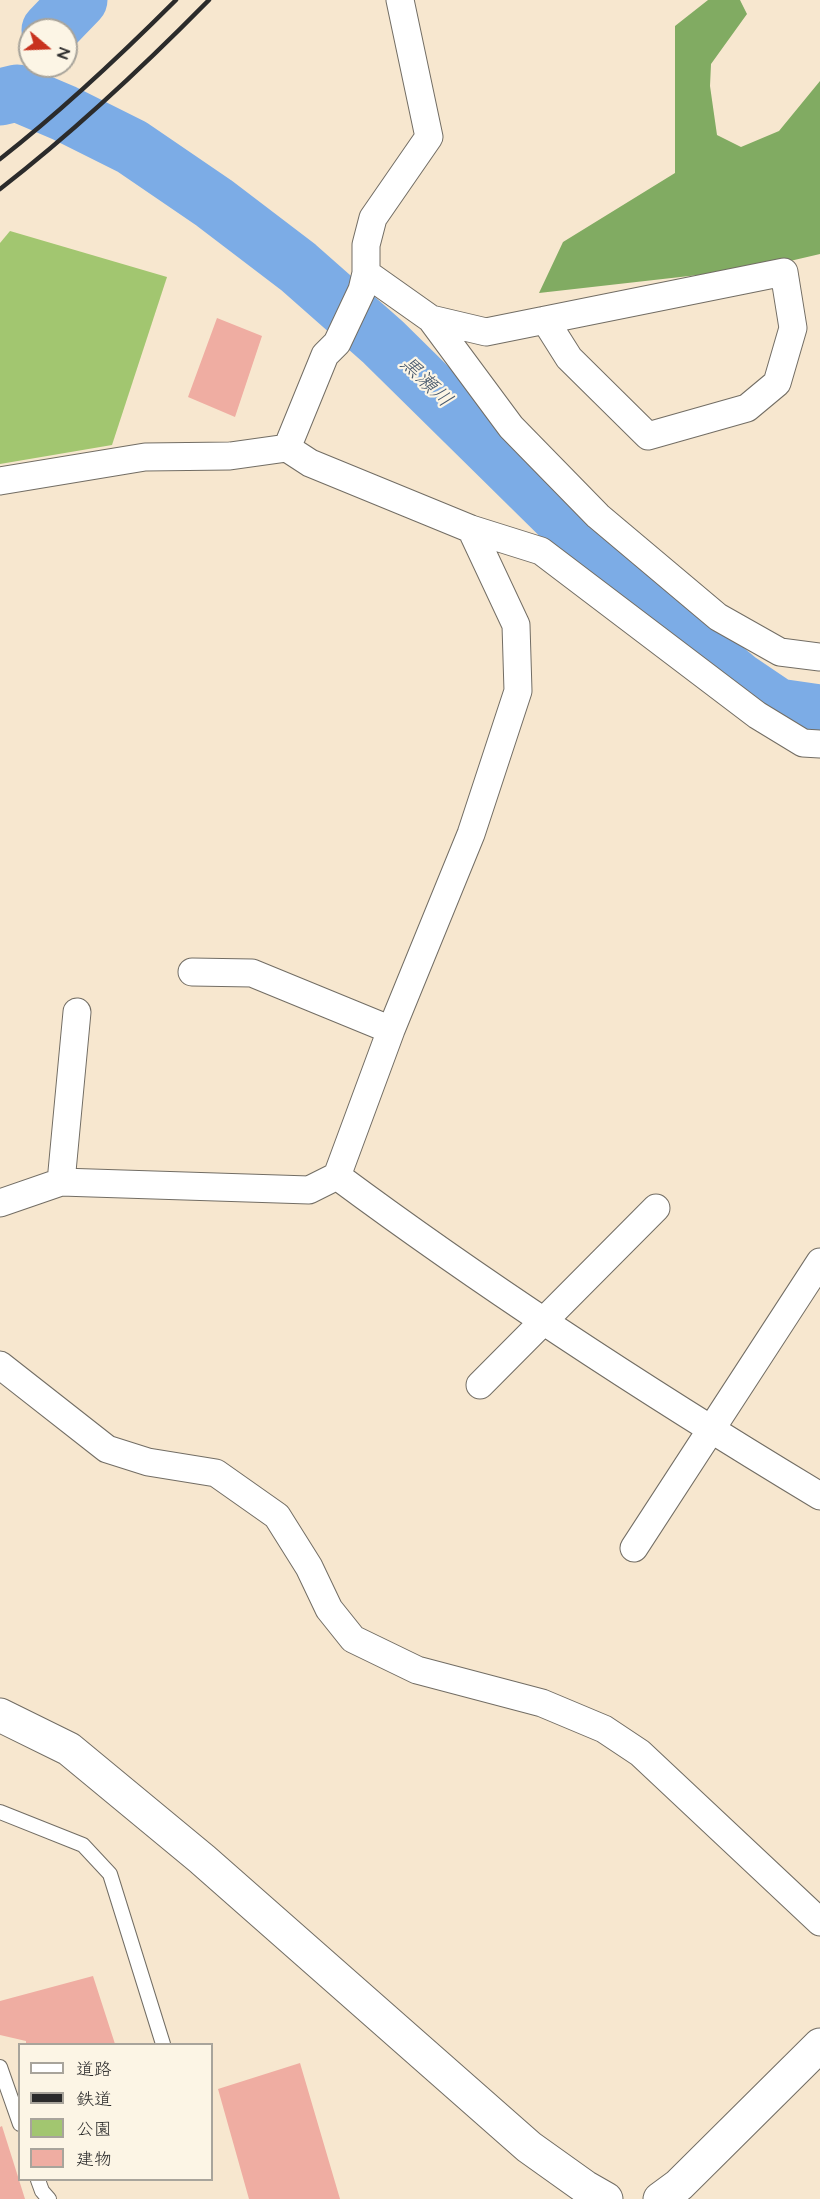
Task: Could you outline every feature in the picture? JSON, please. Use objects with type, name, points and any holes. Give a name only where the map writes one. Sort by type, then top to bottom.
[{"type":"street","points":[[287,448],[325,355],[337,344],[364,281],[366,245],[373,218],[429,137],[400,0]]},
{"type":"street","points":[[364,281],[431,319],[486,332],[545,320],[784,272],[792,328],[777,383],[747,408],[648,436],[569,358],[545,320]]},
{"type":"street","points":[[431,319],[511,427],[598,516],[718,617],[780,652],[820,657]]},
{"type":"street","points":[[0,481],[145,457],[230,456],[287,448],[310,463],[471,529],[541,551],[757,715],[803,743],[820,744]]},
{"type":"street","points":[[0,1203],[61,1182],[309,1190],[337,1176],[391,1030],[471,834],[518,691],[516,625],[471,529]]},
{"type":"street","points":[[192,972],[252,973],[391,1030]]},
{"type":"street","points":[[61,1182],[76,1012]]},
{"type":"street","points":[[337,1176],[544,1322],[711,1431],[820,1496]]},
{"type":"street","points":[[480,1385],[656,1208]]},
{"type":"street","points":[[634,1548],[820,1262]]},
{"type":"street","points":[[0,1365],[106,1449],[148,1462],[216,1473],[277,1516],[309,1567],[329,1609],[353,1639],[417,1670],[542,1703],[604,1729],[640,1753],[820,1922]]},
{"type":"street","points":[[0,1715],[69,1749],[202,1859],[529,2147],[585,2187],[606,2199]]},
{"type":"street","points":[[676,2194],[820,2045]]},
{"type":"lane","points":[[0,1812],[83,1845],[110,1874],[163,2043]]},
{"type":"lane","points":[[0,2067],[18,2118]]},
{"type":"lane","points":[[38,2181],[42,2191],[49,2199]]},
{"type":"green space","points":[[708,0],[740,0],[747,14],[711,64],[710,86],[717,135],[741,147],[779,131],[820,81],[820,254],[760,268],[539,293],[563,242],[675,173],[675,26]]},
{"type":"green space","points":[[10,231],[167,277],[112,445],[0,464],[0,243]]},
{"type":"building","points":[[217,318],[262,336],[235,417],[188,397]]},
{"type":"building","points":[[93,1976],[115,2043],[26,2043],[26,2041],[0,2035],[0,2001]]},
{"type":"building","points":[[300,2063],[340,2199],[249,2199],[218,2089]]},
{"type":"building","points":[[2,2126],[25,2199],[0,2199],[0,2127]]},
{"type":"waterway","points":[[62,18],[79,0]]},
{"type":"waterway","name":"黒瀬川","points":[[0,97],[17,93],[64,113],[132,147],[214,203],[298,267],[383,342],[683,634],[738,680],[778,707],[820,713]]},
{"type":"railway","points":[[0,159],[91,82],[176,0]]},
{"type":"railway","points":[[0,189],[108,98],[209,0]]}]
